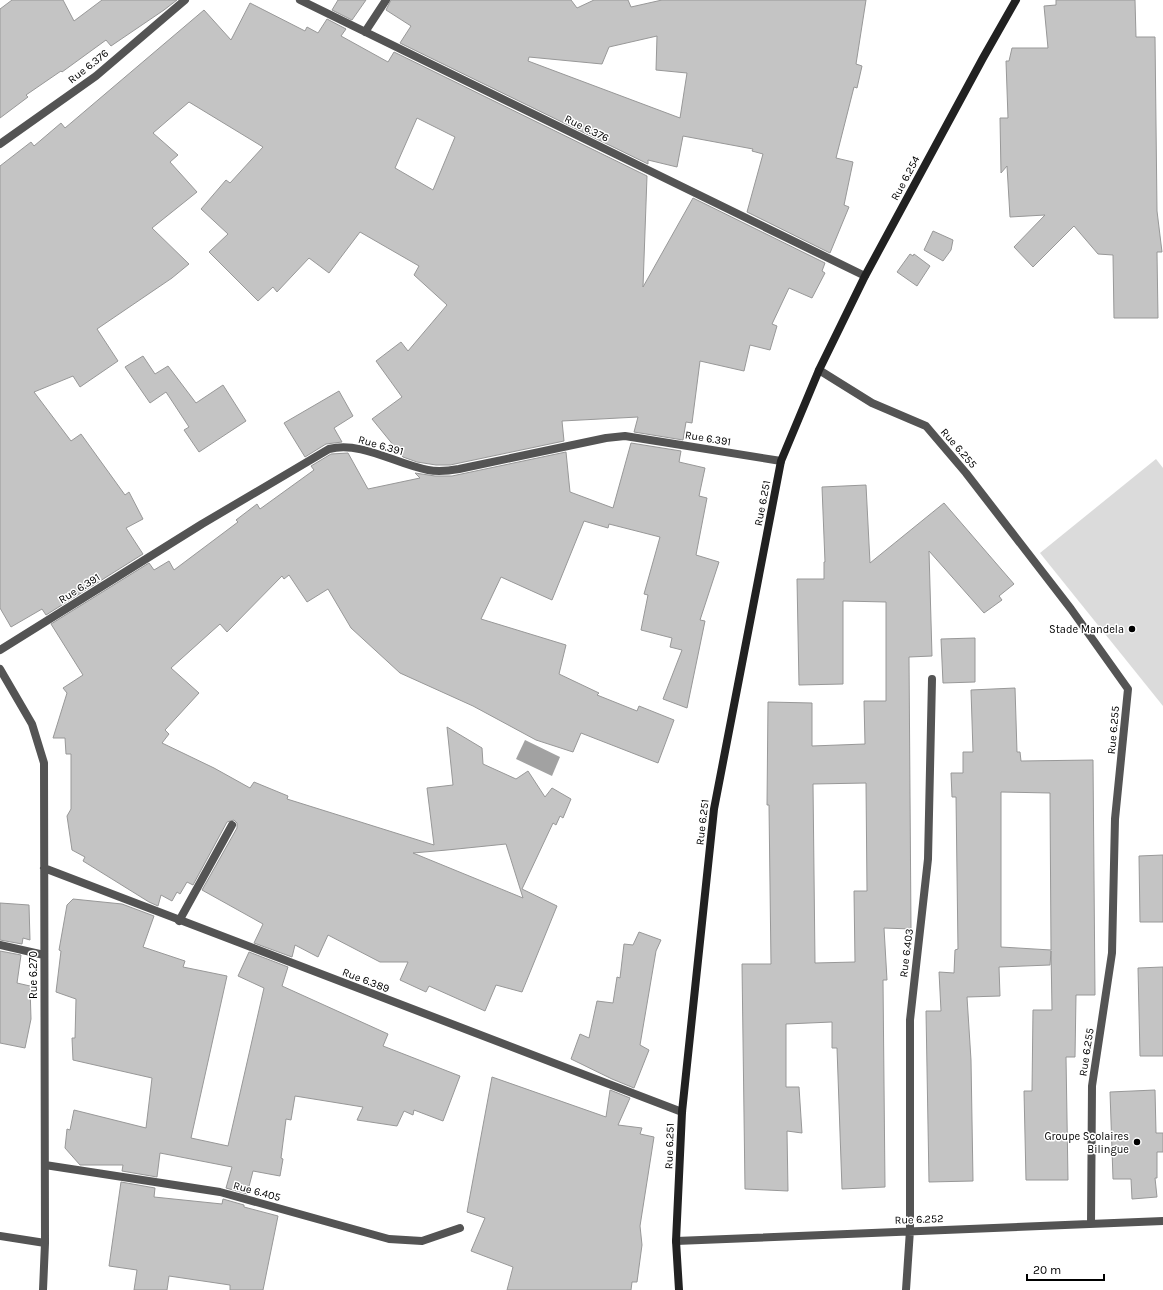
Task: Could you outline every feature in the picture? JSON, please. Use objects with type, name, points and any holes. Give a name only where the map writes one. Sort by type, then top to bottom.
[{"type":"main road","name":"Rue 6.254","points":[[820,370],[865,276],[1016,0]]},
{"type":"main road","name":"Rue 6.251","points":[[679,1290],[676,1241],[682,1112],[714,809],[781,461],[820,370]]},
{"type":"street","name":"Rue 6.376","points":[[0,144],[96,76],[185,0]]},
{"type":"street","name":"Rue 6.376","points":[[300,0],[865,276]]},
{"type":"street","points":[[365,32],[386,0]]},
{"type":"street","name":"Rue 6.255","points":[[820,370],[872,403],[926,426],[966,473],[1071,608],[1128,689],[1115,819],[1112,953],[1092,1086],[1091,1224]]},
{"type":"street","name":"Rue 6.391","points":[[0,650],[202,524],[329,449],[341,446],[357,449],[427,470],[440,472],[606,438],[626,436],[781,461]]},
{"type":"street","name":"Rue 6.270","points":[[0,669],[32,724],[44,763],[46,1243],[43,1290]]},
{"type":"street","name":"Rue 6.403","points":[[906,1290],[910,1230],[910,1020],[928,859],[932,679]]},
{"type":"street","points":[[179,920],[232,825]]},
{"type":"street","name":"Rue 6.389","points":[[44,868],[682,1112]]},
{"type":"street","points":[[0,945],[44,955]]},
{"type":"street","name":"Rue 6.405","points":[[45,1164],[220,1192],[389,1239],[422,1241],[460,1228]]},
{"type":"street","name":"Rue 6.252","points":[[676,1241],[910,1230],[1163,1221]]},
{"type":"street","points":[[0,1236],[46,1243]]},
{"type":"shaded area","name":"Stade Mandela","points":[[1156,459],[1163,468],[1163,706],[1040,553]]},
{"type":"shaded area","points":[[525,740],[560,757],[552,776],[516,759]]},
{"type":"building","points":[[12,0],[63,0],[74,21],[102,0],[177,0],[111,46],[106,40],[62,72],[61,71],[26,95],[28,97],[0,118],[0,9]]},
{"type":"building","points":[[338,0],[366,0],[352,20],[332,10]]},
{"type":"building","points":[[391,0],[571,0],[577,8],[594,0],[628,0],[631,7],[662,0],[866,0],[856,64],[862,66],[857,88],[854,87],[836,158],[853,162],[844,205],[849,207],[830,253],[747,212],[763,154],[752,151],[753,149],[683,136],[677,167],[648,160],[648,164],[400,43],[411,26],[386,10]],"holes":[[[657,36],[656,70],[687,73],[680,118],[528,61],[529,57],[602,64],[609,47]]]},
{"type":"building","points":[[1056,0],[1135,0],[1136,37],[1155,37],[1157,211],[1162,252],[1157,252],[1158,318],[1114,318],[1113,255],[1098,254],[1074,226],[1033,267],[1014,247],[1045,215],[1010,217],[1007,166],[1001,173],[1000,118],[1008,118],[1006,61],[1009,61],[1012,48],[1048,48],[1044,6],[1056,5]]},
{"type":"building","points":[[250,3],[305,31],[307,27],[318,33],[327,19],[346,29],[341,36],[388,62],[394,52],[647,176],[643,287],[693,198],[825,263],[822,271],[825,273],[812,298],[789,288],[772,324],[777,326],[770,350],[750,345],[744,371],[700,361],[692,423],[686,422],[683,440],[634,432],[638,417],[562,421],[564,441],[450,465],[436,465],[417,462],[403,457],[372,419],[402,397],[376,361],[401,342],[408,351],[447,305],[414,275],[419,266],[360,232],[329,273],[309,258],[277,292],[273,287],[258,301],[209,252],[228,234],[201,209],[226,180],[230,183],[263,147],[189,102],[153,133],[178,155],[170,162],[197,192],[152,228],[189,264],[172,278],[97,329],[118,361],[80,387],[73,376],[34,392],[71,441],[81,434],[125,495],[129,492],[143,519],[126,528],[143,554],[46,615],[42,609],[11,627],[0,608],[0,166],[31,142],[34,146],[61,123],[65,128],[204,10],[231,40]],"holes":[[[417,118],[455,137],[433,190],[395,168]]]},
{"type":"building","points":[[933,231],[953,240],[951,250],[943,261],[924,250]]},
{"type":"building","points":[[910,254],[913,256],[914,254],[930,266],[917,286],[897,272]]},
{"type":"building","points":[[143,356],[155,374],[168,366],[196,403],[223,385],[246,421],[199,452],[184,430],[189,427],[166,392],[150,403],[125,367]]},
{"type":"building","points":[[339,391],[353,416],[334,428],[342,442],[326,444],[305,457],[284,423]]},
{"type":"building","points":[[631,443],[681,451],[679,462],[705,468],[699,496],[707,498],[696,555],[719,562],[700,620],[705,621],[687,708],[663,699],[682,650],[670,647],[672,638],[641,630],[648,595],[644,594],[660,537],[609,524],[608,528],[584,521],[552,600],[501,577],[481,619],[566,645],[559,674],[599,693],[597,695],[637,711],[639,706],[674,720],[658,763],[581,733],[573,752],[536,740],[473,706],[400,673],[351,628],[328,589],[307,602],[289,575],[284,579],[282,576],[227,632],[220,624],[171,668],[199,693],[165,730],[169,734],[162,743],[214,768],[250,788],[254,782],[288,796],[287,799],[434,845],[427,788],[453,785],[447,727],[482,748],[483,764],[516,779],[528,771],[545,797],[552,788],[571,799],[563,818],[560,816],[556,825],[553,823],[522,889],[557,906],[522,992],[496,985],[485,1011],[429,986],[426,992],[400,980],[408,962],[380,962],[328,935],[318,957],[295,945],[292,957],[254,943],[263,924],[202,890],[237,828],[237,823],[234,820],[227,822],[193,885],[187,882],[180,894],[177,892],[172,901],[161,895],[158,906],[149,902],[83,861],[85,857],[72,850],[67,816],[71,809],[71,754],[66,754],[65,738],[53,738],[67,693],[63,688],[83,675],[51,624],[149,563],[154,570],[169,561],[174,570],[238,522],[236,520],[257,504],[260,509],[314,470],[311,466],[331,454],[348,453],[368,489],[420,478],[415,473],[435,476],[452,476],[566,452],[570,492],[613,508]],"holes":[[[506,844],[523,898],[413,853]]]},
{"type":"building","points":[[866,485],[870,563],[944,503],[1014,584],[999,596],[1002,600],[984,613],[929,551],[932,656],[909,657],[911,929],[884,928],[887,980],[883,980],[885,1187],[842,1189],[837,1048],[832,1048],[832,1022],[786,1024],[786,1087],[799,1087],[802,1133],[787,1131],[788,1191],[745,1189],[742,964],[771,964],[769,805],[767,805],[768,702],[812,703],[812,746],[865,744],[864,701],[886,701],[886,602],[843,601],[843,684],[799,685],[797,579],[824,579],[825,562],[822,487]],"holes":[[[866,783],[867,891],[854,891],[855,962],[815,963],[813,784]]]},
{"type":"building","points":[[975,638],[975,682],[943,683],[941,639]]},
{"type":"building","points":[[1015,688],[1017,752],[1020,752],[1021,761],[1093,760],[1095,995],[1076,995],[1075,1057],[1066,1057],[1068,1180],[1026,1180],[1024,1091],[1032,1091],[1033,1010],[1052,1010],[1051,951],[1050,965],[999,967],[1000,996],[967,997],[971,1060],[973,1181],[929,1182],[926,1011],[941,1011],[939,972],[954,973],[955,950],[958,949],[956,797],[952,797],[951,773],[963,773],[963,752],[973,752],[971,690]],"holes":[[[1001,792],[1050,793],[1051,950],[1001,947]]]},
{"type":"building","points":[[1163,855],[1163,922],[1140,922],[1139,856]]},
{"type":"building","points":[[73,899],[122,904],[154,916],[143,947],[185,961],[183,967],[227,976],[191,1138],[228,1146],[264,988],[238,976],[249,952],[288,967],[282,986],[388,1034],[383,1046],[460,1076],[443,1121],[414,1110],[413,1115],[404,1111],[397,1126],[357,1120],[363,1107],[295,1096],[291,1120],[286,1119],[281,1158],[283,1159],[280,1176],[253,1171],[247,1194],[226,1188],[232,1167],[160,1153],[157,1177],[122,1171],[123,1165],[80,1165],[65,1148],[67,1129],[70,1130],[74,1110],[146,1128],[152,1078],[73,1060],[72,1038],[75,1038],[76,999],[56,992],[61,951],[59,950],[67,905]]},
{"type":"building","points":[[0,903],[29,905],[30,940],[23,938],[22,944],[0,940]]},
{"type":"building","points":[[639,932],[661,940],[656,951],[640,1045],[649,1050],[634,1088],[571,1059],[580,1034],[589,1038],[597,1001],[613,1003],[617,977],[620,978],[624,944],[633,945]]},
{"type":"building","points":[[0,951],[21,955],[17,983],[30,986],[31,1019],[25,1048],[0,1043]]},
{"type":"building","points":[[1163,967],[1163,1056],[1140,1056],[1138,968]]},
{"type":"building","points":[[492,1077],[606,1117],[610,1090],[630,1098],[618,1125],[642,1128],[640,1134],[654,1137],[640,1226],[642,1245],[637,1282],[632,1282],[631,1290],[507,1290],[513,1267],[471,1251],[485,1218],[467,1212]]},
{"type":"building","name":"Groupe Scolaires Bilingue","points":[[1155,1090],[1156,1133],[1163,1133],[1163,1152],[1157,1152],[1157,1178],[1155,1178],[1157,1197],[1132,1199],[1131,1179],[1113,1179],[1110,1092]]},
{"type":"building","points":[[121,1182],[155,1188],[154,1197],[222,1204],[223,1199],[244,1205],[244,1207],[278,1216],[263,1290],[230,1290],[230,1285],[169,1276],[167,1290],[134,1290],[137,1270],[109,1266]]},
{"type":"place","name":"Stade Mandela","points":[[1132,629]]},
{"type":"place","name":"Groupe Scolaires Bilingue","points":[[1137,1142]]}]
